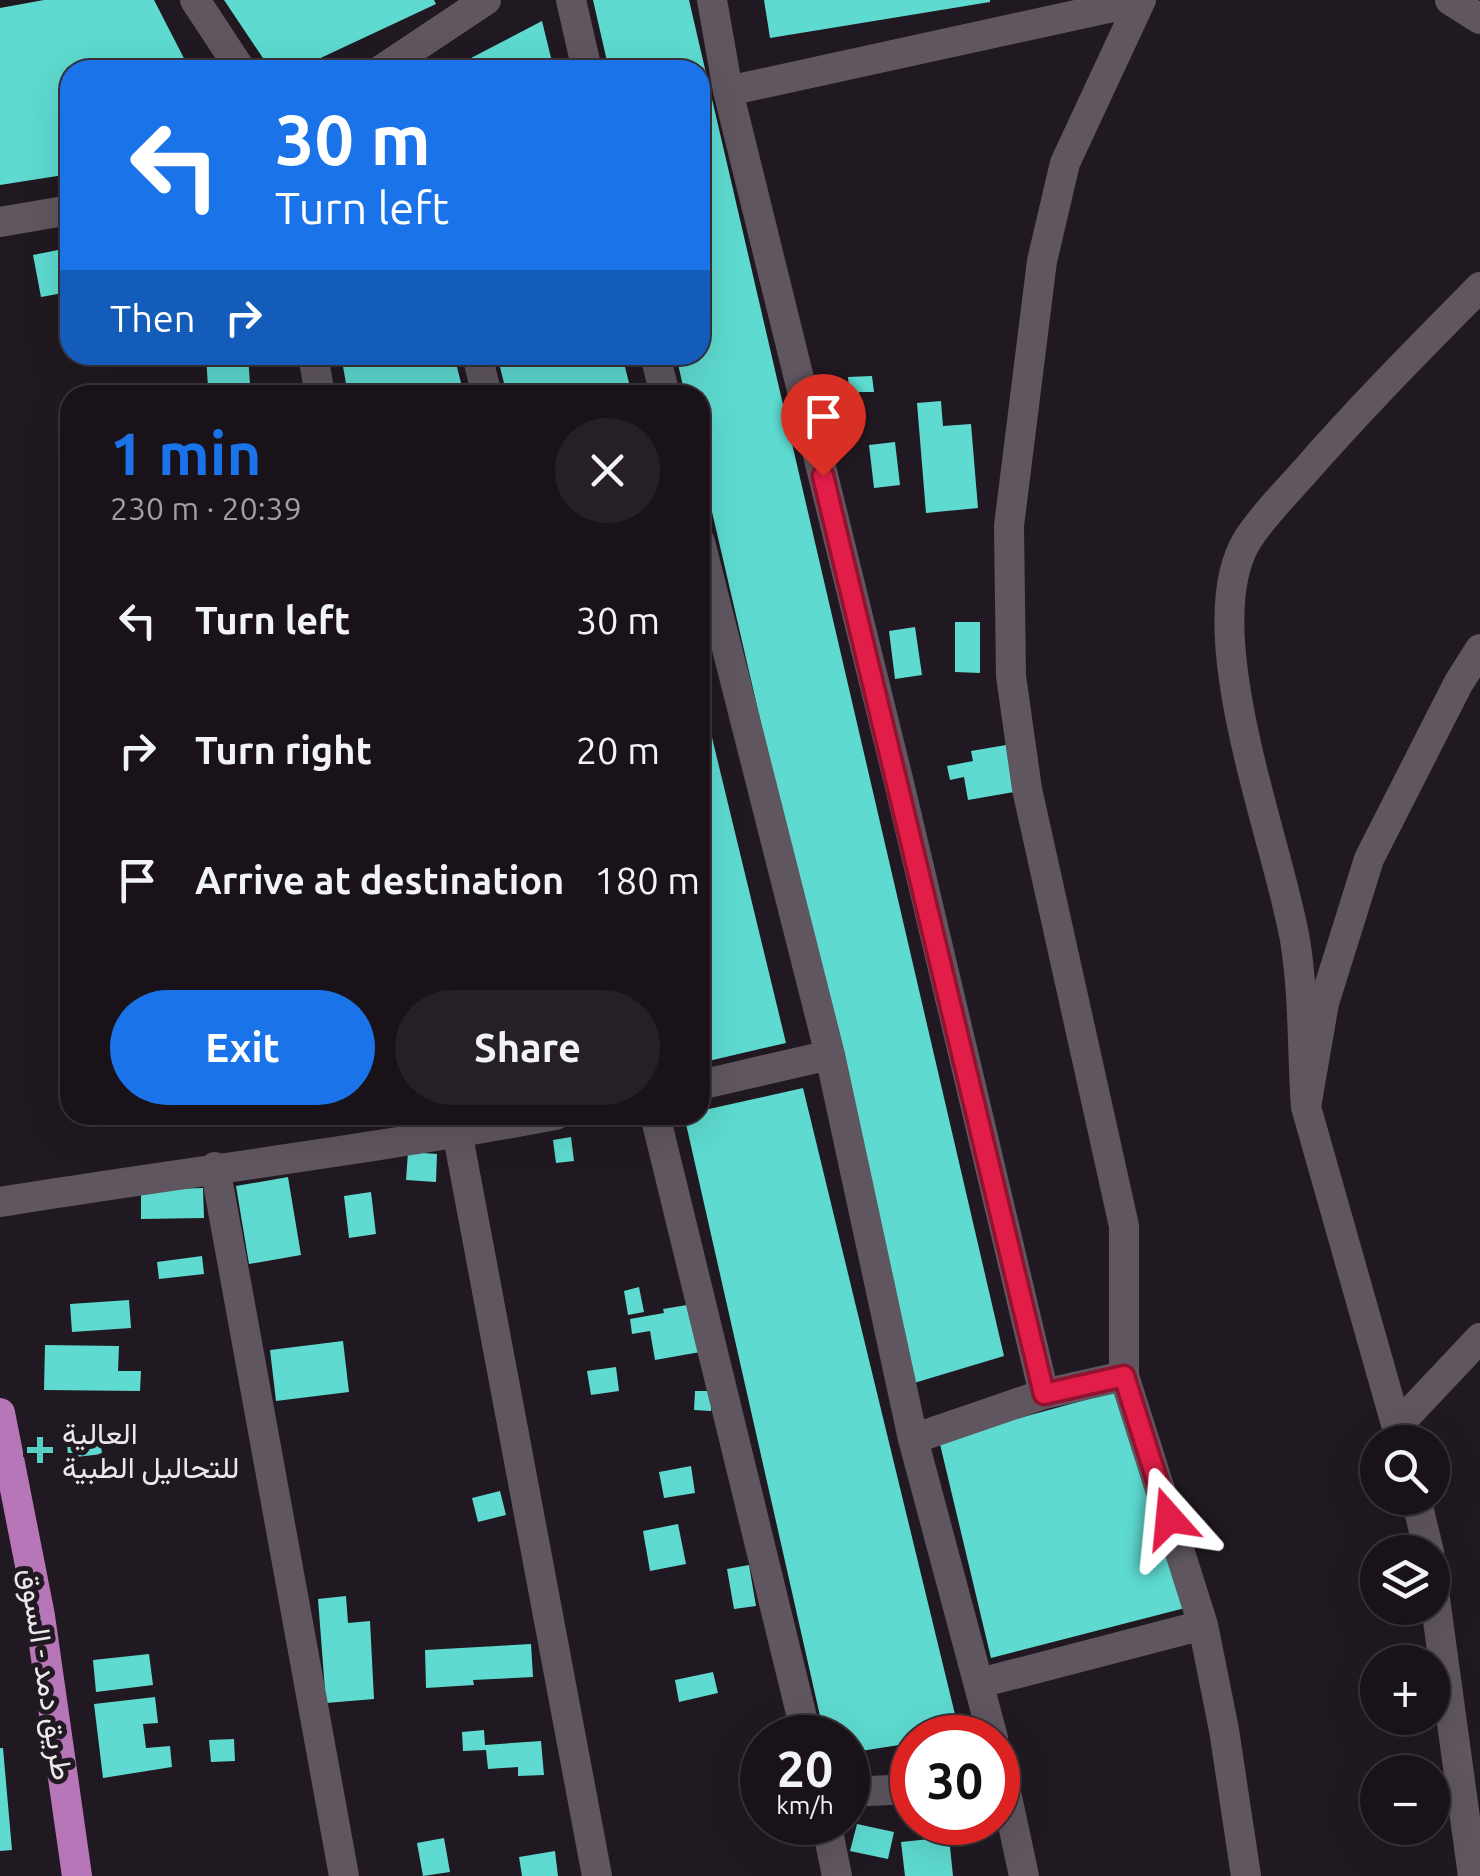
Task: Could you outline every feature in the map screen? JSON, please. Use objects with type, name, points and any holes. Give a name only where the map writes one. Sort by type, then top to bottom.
[{"type":"main road","name":"طريق دمد - السوق","points":[[0,1413],[40,1616],[78,1876]]},
{"type":"street","points":[[195,0],[234,60]]},
{"type":"street","points":[[571,0],[586,60]]},
{"type":"street","points":[[712,0],[728,91],[899,783],[1044,1394]]},
{"type":"street","points":[[1450,0],[1480,20]]},
{"type":"street","points":[[728,91],[1140,1]]},
{"type":"street","points":[[1140,1],[1065,163],[1042,261],[1008,554],[1011,676],[1027,789],[1124,1226],[1124,1376],[1203,1625],[1246,1876]]},
{"type":"street","points":[[410,60],[472,4]]},
{"type":"street","points":[[0,222],[60,212]]},
{"type":"street","points":[[1396,1425],[1306,1107],[1295,941],[1233,680],[1228,628],[1232,583],[1248,540],[1346,424],[1480,287]]},
{"type":"street","points":[[710,581],[830,1055],[913,1438],[988,1715]]},
{"type":"street","points":[[1306,1107],[1324,1003],[1369,859],[1458,684],[1480,650]]},
{"type":"street","points":[[710,1084],[830,1055]]},
{"type":"street","points":[[0,1202],[450,1125]]},
{"type":"street","points":[[456,1125],[597,1876]]},
{"type":"street","points":[[657,1125],[801,1715]]},
{"type":"street","points":[[215,1167],[344,1876]]},
{"type":"street","points":[[1407,1425],[1480,1338]]},
{"type":"street","points":[[913,1438],[1044,1394],[1124,1376]]},
{"type":"street","points":[[980,1682],[1203,1625]]},
{"type":"street","points":[[1439,1625],[1473,1876]]},
{"type":"street","points":[[831,1845],[837,1876]]},
{"type":"street","points":[[1016,1845],[1024,1876]]},
{"type":"building","points":[[44,0],[154,0],[185,60],[60,60],[60,176],[0,185],[0,8]]},
{"type":"building","points":[[224,0],[434,0],[436,4],[316,60],[264,60]]},
{"type":"building","points":[[593,0],[689,0],[703,60],[607,60]]},
{"type":"building","points":[[764,0],[990,0],[990,2],[770,38]]},
{"type":"building","points":[[542,21],[552,60],[467,60]]},
{"type":"building","points":[[710,90],[1004,1356],[914,1383],[710,503],[710,385],[683,385],[678,365],[710,365]]},
{"type":"building","points":[[58,250],[60,294],[41,297],[33,255]]},
{"type":"building","points":[[207,365],[249,365],[250,384],[208,385]]},
{"type":"building","points":[[343,365],[456,365],[462,385],[346,385]]},
{"type":"building","points":[[500,365],[624,365],[630,385],[504,385]]},
{"type":"building","points":[[872,376],[874,392],[859,392],[860,416],[838,418],[836,399],[850,398],[848,377]]},
{"type":"building","points":[[941,401],[943,426],[971,424],[978,508],[926,513],[917,403]]},
{"type":"building","points":[[895,442],[900,485],[874,488],[869,445]]},
{"type":"building","points":[[955,622],[980,622],[980,673],[955,672]]},
{"type":"building","points":[[915,627],[922,675],[895,679],[889,631]]},
{"type":"building","points":[[710,729],[786,1043],[710,1061]]},
{"type":"building","points":[[1006,745],[1014,792],[968,800],[964,777],[950,780],[947,766],[973,761],[971,751]]},
{"type":"building","points":[[803,1088],[955,1715],[890,1715],[890,1746],[870,1750],[870,1715],[820,1715],[686,1125],[710,1125],[710,1109]]},
{"type":"building","points":[[571,1137],[574,1161],[556,1163],[553,1140]]},
{"type":"building","points":[[408,1152],[437,1154],[436,1182],[406,1180]]},
{"type":"building","points":[[288,1177],[301,1255],[249,1264],[236,1186]]},
{"type":"building","points":[[203,1188],[204,1218],[141,1219],[141,1190]]},
{"type":"building","points":[[371,1192],[376,1234],[349,1238],[344,1196]]},
{"type":"building","points":[[202,1256],[204,1274],[159,1279],[157,1262]]},
{"type":"building","points":[[639,1287],[644,1312],[628,1315],[624,1291]]},
{"type":"building","points":[[129,1300],[131,1328],[72,1332],[70,1304]]},
{"type":"building","points":[[699,1303],[706,1351],[655,1360],[650,1331],[632,1334],[630,1319]]},
{"type":"building","points":[[343,1341],[349,1392],[276,1401],[270,1350]]},
{"type":"building","points":[[45,1345],[119,1346],[118,1371],[141,1371],[140,1391],[44,1390]]},
{"type":"building","points":[[616,1367],[619,1391],[591,1395],[587,1371]]},
{"type":"building","points":[[1140,1385],[1185,1608],[991,1658],[939,1440]]},
{"type":"building","points":[[695,1391],[711,1391],[711,1411],[694,1410]]},
{"type":"building","points":[[100,1438],[102,1454],[68,1458],[67,1442]]},
{"type":"building","points":[[691,1466],[695,1493],[664,1498],[659,1472]]},
{"type":"building","points":[[500,1491],[506,1515],[478,1522],[472,1498]]},
{"type":"building","points":[[678,1524],[686,1564],[650,1571],[643,1531]]},
{"type":"building","points":[[749,1565],[756,1606],[734,1609],[727,1569]]},
{"type":"building","points":[[346,1596],[348,1623],[370,1621],[374,1699],[326,1703],[318,1599]]},
{"type":"building","points":[[531,1644],[533,1677],[473,1680],[474,1685],[426,1688],[425,1650]]},
{"type":"building","points":[[149,1654],[153,1685],[96,1692],[93,1660]]},
{"type":"building","points":[[713,1672],[718,1693],[679,1702],[675,1680]]},
{"type":"building","points":[[155,1697],[158,1723],[143,1724],[146,1748],[170,1746],[172,1767],[103,1778],[94,1704]]},
{"type":"building","points":[[484,1730],[485,1745],[541,1741],[544,1775],[518,1776],[518,1767],[488,1769],[486,1750],[463,1751],[462,1732]]},
{"type":"building","points":[[234,1739],[235,1761],[211,1762],[209,1740]]},
{"type":"building","points":[[0,1748],[12,1850],[0,1851]]},
{"type":"building","points":[[870,1827],[890,1831],[888,1859],[850,1851],[852,1845],[870,1845]]},
{"type":"building","points":[[444,1838],[450,1872],[423,1876],[417,1843]]},
{"type":"building","points":[[901,1845],[950,1845],[953,1876],[905,1876]]},
{"type":"building","points":[[555,1851],[558,1876],[522,1876],[519,1857]]},
{"type":"place","name":"العالية للتحاليل الطبية","points":[[40,1450]]},
{"type":"route","points":[[823,476],[1044,1394],[1124,1376],[1169,1518]]}]
